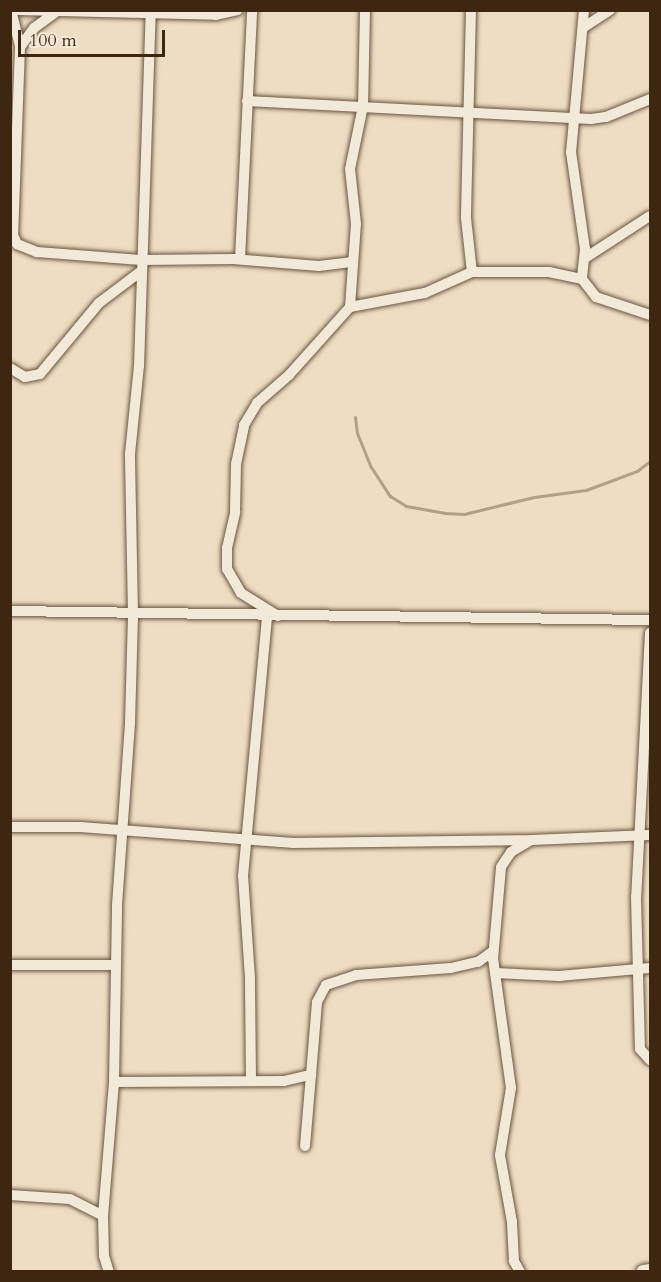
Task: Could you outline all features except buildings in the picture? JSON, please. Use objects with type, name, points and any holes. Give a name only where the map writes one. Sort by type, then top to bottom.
[{"type":"main road","points":[[643,1272],[651,1271]]},
{"type":"street","points":[[11,10],[20,47],[14,240],[37,252],[141,260],[240,259],[319,266],[353,262]]},
{"type":"street","points":[[18,10],[216,15],[237,10]]},
{"type":"street","points":[[240,259],[252,10]]},
{"type":"street","points":[[273,616],[241,593],[227,569],[239,445],[257,403],[289,375],[350,306],[356,224],[350,169],[363,106],[365,10]]},
{"type":"street","points":[[471,10],[471,112],[466,235],[472,272]]},
{"type":"street","points":[[582,279],[585,258],[571,152],[584,10]]},
{"type":"street","points":[[584,27],[610,10]]},
{"type":"street","points":[[20,47],[34,28],[56,12]]},
{"type":"street","points":[[109,1272],[104,1256],[102,1196],[114,1082],[115,965],[124,833],[133,614],[130,454],[139,366],[140,272],[151,12]]},
{"type":"street","points":[[247,101],[606,117],[651,99]]},
{"type":"street","points":[[585,258],[651,216]]},
{"type":"street","points":[[10,368],[25,377],[40,374],[99,303],[140,272]]},
{"type":"street","points":[[350,306],[425,293],[472,272],[549,272],[582,279],[596,297],[651,315]]},
{"type":"street","points":[[10,611],[651,620]]},
{"type":"street","points":[[251,1080],[250,978],[243,899],[244,839],[273,616]]},
{"type":"street","points":[[651,633],[646,749],[637,834],[640,1050],[651,1060]]},
{"type":"street","points":[[10,827],[80,827],[124,833],[293,843],[531,840],[651,835]]},
{"type":"street","points":[[520,1272],[514,1261],[512,1222],[500,1155],[511,1088],[493,951],[503,861],[511,852],[531,840]]},
{"type":"street","points":[[305,1146],[317,1002],[326,985],[356,975],[451,968],[478,962],[493,951]]},
{"type":"street","points":[[10,965],[115,965]]},
{"type":"street","points":[[495,973],[559,976],[638,972],[651,968]]},
{"type":"street","points":[[114,1082],[284,1081],[311,1075]]},
{"type":"street","points":[[10,1195],[70,1199],[103,1216]]},
{"type":"waterway","points":[[355,417],[357,433],[371,467],[390,496],[406,506],[445,513],[464,514],[534,497],[586,490],[637,471],[650,461]]}]
